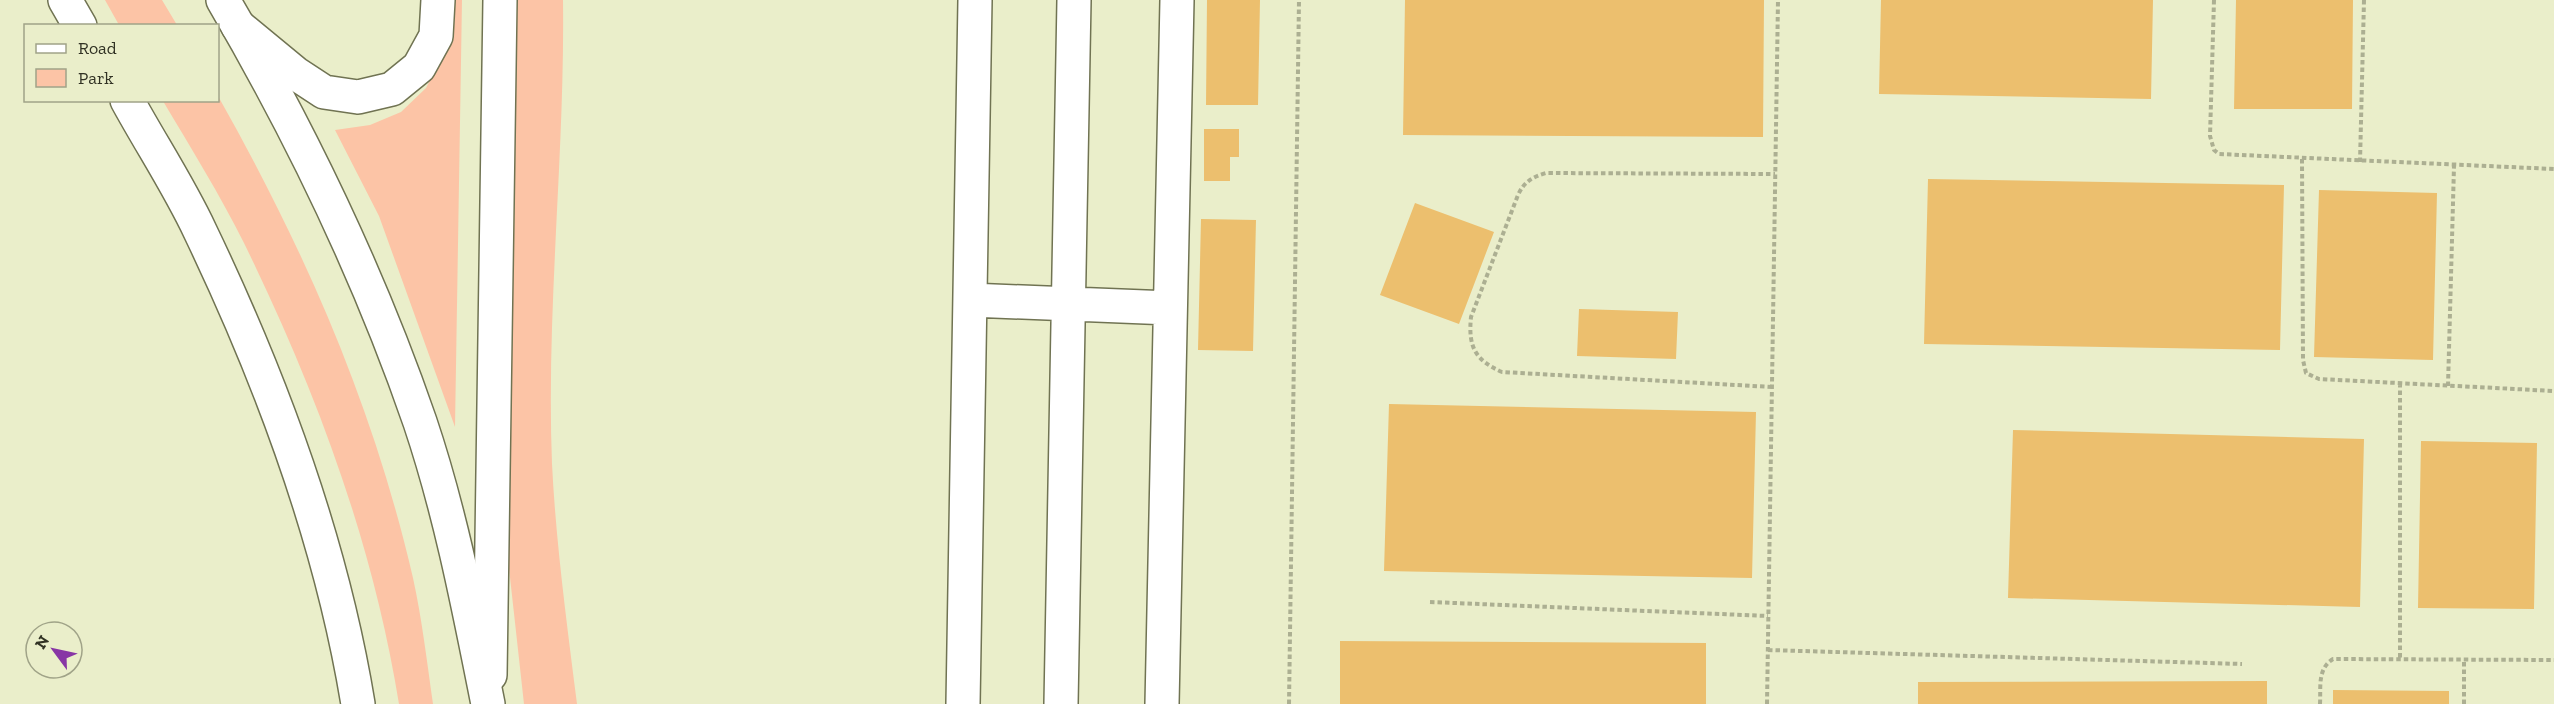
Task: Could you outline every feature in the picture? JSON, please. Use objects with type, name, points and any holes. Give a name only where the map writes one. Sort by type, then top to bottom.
[{"type":"main road","points":[[65,0],[79,24]]},
{"type":"main road","points":[[231,13],[295,73],[324,92],[358,97],[392,88],[419,67],[436,36],[438,0]]},
{"type":"main road","points":[[489,704],[500,0]]},
{"type":"main road","points":[[963,704],[975,0]]},
{"type":"main road","points":[[1061,704],[1074,0]]},
{"type":"main road","points":[[1162,704],[1177,0]]},
{"type":"main road","points":[[231,13],[314,164],[370,286],[421,424],[460,564],[489,704]]},
{"type":"main road","points":[[128,102],[200,229],[263,369],[313,513],[351,662],[358,704]]},
{"type":"main road","points":[[970,300],[1170,308]]},
{"type":"path","points":[[1289,704],[1299,0]]},
{"type":"path","points":[[1767,704],[1778,0]]},
{"type":"path","points":[[2214,0],[2210,136],[2214,150],[2226,155],[2554,169]]},
{"type":"path","points":[[2360,162],[2364,0]]},
{"type":"path","points":[[2302,159],[2303,367],[2306,373],[2319,379],[2554,392]]},
{"type":"path","points":[[2448,386],[2454,166]]},
{"type":"path","points":[[1772,387],[1502,372],[1486,365],[1475,351],[1469,335],[1471,317],[1518,195],[1522,187],[1537,176],[1546,173],[1775,174]]},
{"type":"path","points":[[2400,383],[2400,658]]},
{"type":"path","points":[[1430,602],[1768,616]]},
{"type":"path","points":[[1768,650],[2242,664]]},
{"type":"path","points":[[2320,704],[2321,671],[2325,664],[2333,659],[2554,660]]},
{"type":"path","points":[[2464,659],[2464,704]]},
{"type":"green space","points":[[105,0],[162,0],[176,24],[118,24]]},
{"type":"green space","points":[[442,0],[462,0],[455,427],[379,216],[335,130],[370,125],[401,112],[426,88],[441,59]]},
{"type":"green space","points":[[508,0],[563,0],[561,116],[551,348],[552,464],[562,584],[577,704],[524,704],[502,505]]},
{"type":"green space","points":[[219,98],[280,212],[307,271],[357,390],[397,514],[422,625],[433,704],[399,704],[374,585],[339,468],[295,354],[244,243],[164,102],[219,102]]},
{"type":"building","points":[[1207,0],[1260,0],[1258,105],[1206,105]]},
{"type":"building","points":[[1405,0],[1764,0],[1763,137],[1403,135]]},
{"type":"building","points":[[1881,0],[2153,0],[2151,99],[1879,94]]},
{"type":"building","points":[[2236,0],[2353,0],[2352,109],[2234,109]]},
{"type":"building","points":[[1204,129],[1239,129],[1239,157],[1230,157],[1230,181],[1204,181]]},
{"type":"building","points":[[1928,179],[2284,185],[2280,350],[1924,344]]},
{"type":"building","points":[[2319,190],[2437,193],[2433,360],[2314,357]]},
{"type":"building","points":[[1415,203],[1494,232],[1459,324],[1380,295]]},
{"type":"building","points":[[1201,219],[1256,220],[1253,351],[1198,350]]},
{"type":"building","points":[[1579,309],[1678,312],[1676,359],[1577,356]]},
{"type":"building","points":[[1389,404],[1756,412],[1752,578],[1384,571]]},
{"type":"building","points":[[2013,430],[2364,439],[2360,607],[2008,598]]},
{"type":"building","points":[[2421,441],[2537,443],[2534,609],[2418,608]]},
{"type":"building","points":[[1340,641],[1706,643],[1706,704],[1340,704]]},
{"type":"building","points":[[2267,681],[2267,704],[1918,704],[1918,682]]},
{"type":"building","points":[[2333,690],[2449,691],[2449,704],[2333,704]]}]
